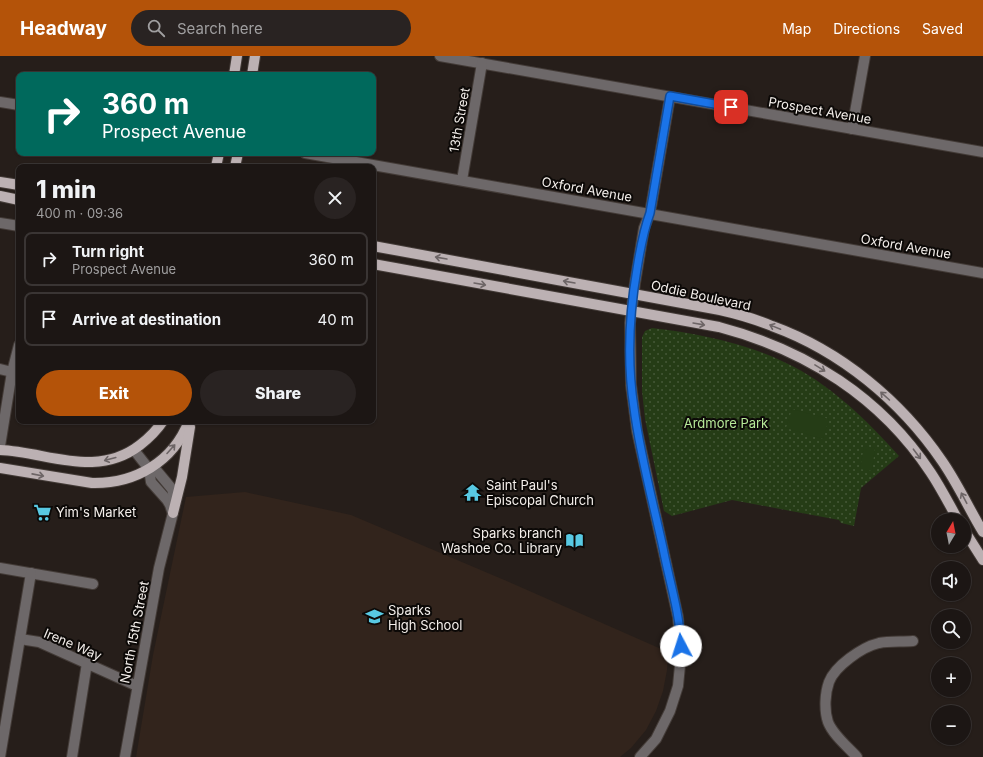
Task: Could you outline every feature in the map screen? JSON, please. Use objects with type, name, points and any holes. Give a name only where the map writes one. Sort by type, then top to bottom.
[{"type":"main road","points":[[234,72],[237,56]]},
{"type":"main road","points":[[252,72],[255,56]]},
{"type":"main road","points":[[0,182],[16,185]]},
{"type":"main road","points":[[0,196],[16,199]]},
{"type":"main road","name":"Oddie Boulevard","points":[[376,247],[720,310],[774,326],[800,338],[828,353],[869,381],[914,424],[955,480],[983,532]]},
{"type":"main road","points":[[376,265],[719,327],[742,333],[793,353],[839,380],[877,410],[896,429],[930,472],[954,513]]},
{"type":"main road","points":[[0,450],[82,463],[96,462],[108,460],[134,450],[160,424]]},
{"type":"main road","points":[[0,468],[57,479],[93,483],[107,483],[121,480],[136,476],[149,469],[172,449],[188,424]]},
{"type":"main road","points":[[172,513],[182,477],[190,424]]},
{"type":"main road","points":[[971,541],[983,560]]},
{"type":"street","name":"Prospect Avenue","points":[[440,56],[983,152]]},
{"type":"street","points":[[852,129],[865,56]]},
{"type":"street","name":"13th Street","points":[[462,180],[482,63]]},
{"type":"street","points":[[640,757],[656,739],[670,711],[678,686],[681,655],[678,617],[641,451],[631,385],[631,311],[644,228],[650,213],[670,96]]},
{"type":"street","points":[[0,102],[16,105]]},
{"type":"street","name":"Oxford Avenue","points":[[322,156],[369,164]]},
{"type":"street","name":"Oxford Avenue","points":[[376,165],[983,272]]},
{"type":"street","points":[[0,223],[16,226]]},
{"type":"street","points":[[0,446],[12,372],[16,357]]},
{"type":"street","points":[[0,369],[12,372]]},
{"type":"street","points":[[134,450],[149,469],[151,482],[170,505],[172,513]]},
{"type":"street","name":"North 15th Street","points":[[125,757],[159,568],[172,513]]},
{"type":"street","points":[[0,568],[93,584]]},
{"type":"street","points":[[0,757],[31,574]]},
{"type":"street","name":"Irene Way","points":[[20,639],[39,642],[137,686]]},
{"type":"street","points":[[857,757],[836,734],[828,722],[826,695],[830,681],[838,670],[857,653],[878,643],[913,641]]},
{"type":"street","points":[[72,757],[88,663]]},
{"type":"shaded area","name":"Sparks High School","points":[[245,492],[351,515],[668,652],[667,670],[663,691],[656,711],[646,730],[631,748],[620,757],[136,757],[153,655],[186,497]]},
{"type":"green space","name":"Ardmore Park","points":[[652,328],[703,336],[737,344],[769,355],[800,370],[816,380],[846,403],[874,429],[899,456],[861,488],[854,526],[841,523],[839,520],[732,500],[672,516],[664,511],[645,419],[642,391],[642,337],[645,331]]},
{"type":"green space","points":[[792,409],[829,419],[823,439],[786,428]]},
{"type":"green space","points":[[864,446],[875,448],[872,471],[860,469]]},
{"type":"place","name":"Saint Paul's Episcopal Church","points":[[473,492]]},
{"type":"place","name":"Yim's Market","points":[[43,512]]},
{"type":"place","name":"Sparks branch Washoe Co. Library","points":[[575,540]]},
{"type":"place","name":"Sparks High School","points":[[375,617]]},
{"type":"route","points":[[681,646],[678,617],[637,431],[631,385],[630,323],[644,228],[650,213],[670,96],[731,107]]}]
